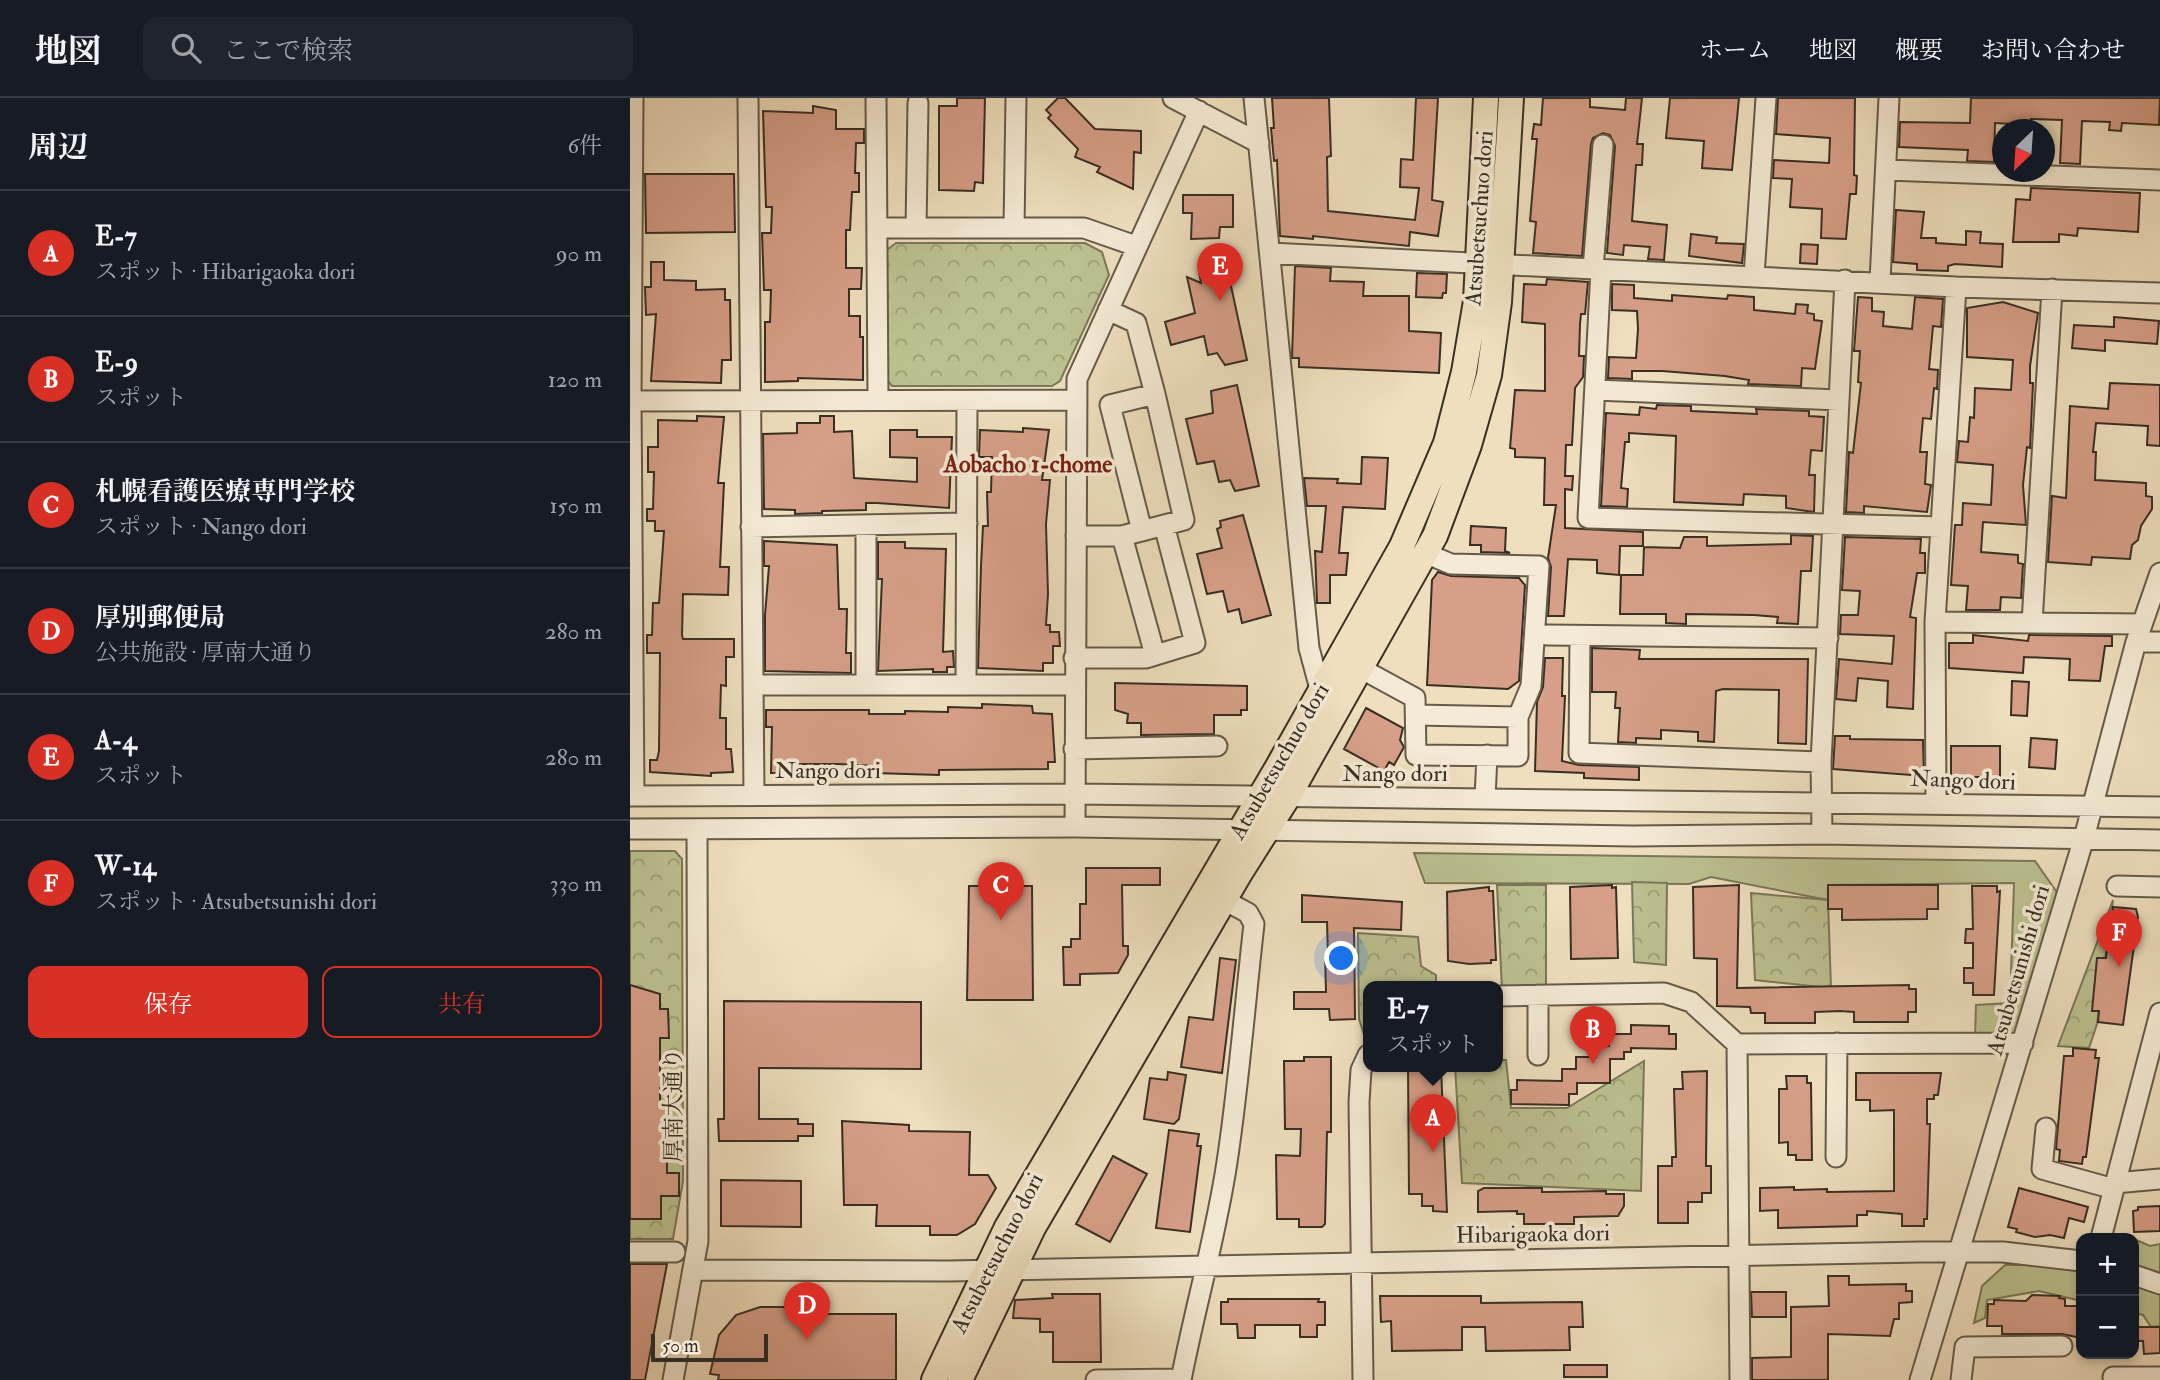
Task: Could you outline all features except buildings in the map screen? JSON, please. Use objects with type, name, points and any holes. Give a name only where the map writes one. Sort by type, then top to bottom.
[{"type":"main road","name":"Atsubetsuchuo dori","points":[[960,1380],[1033,1228],[1224,900],[1288,797],[1435,536],[1469,445],[1489,375],[1490,263],[1486,98]]},
{"type":"main road","name":"Atsubetsuchuo dori","points":[[934,1380],[1007,1227],[1259,798],[1402,546],[1446,443],[1464,372],[1490,263],[1511,98]]},
{"type":"street","points":[[632,796],[633,98]]},
{"type":"street","points":[[748,98],[754,795]]},
{"type":"street","points":[[876,98],[878,400]]},
{"type":"street","points":[[1014,227],[1016,98]]},
{"type":"street","points":[[1173,98],[1259,143]]},
{"type":"street","points":[[1254,98],[1309,648],[1320,689]]},
{"type":"street","points":[[1754,276],[1766,98]]},
{"type":"street","points":[[1880,281],[1889,98]]},
{"type":"street","points":[[916,228],[918,103]]},
{"type":"street","points":[[1075,827],[1077,379],[1199,111]]},
{"type":"street","points":[[1603,145],[1588,518],[1835,522],[1941,527]]},
{"type":"street","points":[[1887,170],[2160,180]]},
{"type":"street","points":[[878,228],[1084,229],[1136,246]]},
{"type":"street","points":[[1270,253],[1880,281],[1956,287],[2160,293]]},
{"type":"street","points":[[1822,834],[1821,762],[1845,280]]},
{"type":"street","points":[[1936,803],[1935,622],[1956,287]]},
{"type":"street","points":[[2032,623],[2052,289]]},
{"type":"street","points":[[1076,537],[1122,536],[1185,520],[1136,323],[1108,310]]},
{"type":"street","points":[[1595,390],[1839,400]]},
{"type":"street","points":[[1142,531],[1110,405],[1155,394]]},
{"type":"street","points":[[631,401],[1075,400]]},
{"type":"street","points":[[967,401],[967,684]]},
{"type":"street","points":[[751,527],[967,523]]},
{"type":"street","points":[[866,525],[866,684]]},
{"type":"street","points":[[1074,657],[1155,655],[1195,643],[1164,525]]},
{"type":"street","points":[[1122,536],[1155,655]]},
{"type":"street","points":[[1360,668],[1415,698],[1416,755],[1518,756],[1518,717],[1531,686],[1539,566],[1451,564],[1425,554]]},
{"type":"street","name":"Atsubetsunishi dori","points":[[1920,1380],[2084,838],[2139,633],[2160,573]]},
{"type":"street","points":[[1935,622],[2032,623],[2139,633],[2160,642]]},
{"type":"street","points":[[1547,635],[1828,638]]},
{"type":"street","points":[[1580,636],[1579,754],[1821,762]]},
{"type":"street","points":[[753,685],[1074,685]]},
{"type":"street","points":[[1416,715],[1518,717]]},
{"type":"street","points":[[1074,749],[1217,746]]},
{"type":"street","points":[[1485,798],[1487,755]]},
{"type":"street","name":"Nango dori","points":[[632,796],[1074,794],[2160,807]]},
{"type":"street","points":[[630,829],[1075,827],[1633,836],[1822,834],[2160,840]]},
{"type":"street","name":"厚南大通り","points":[[673,1380],[698,1241],[697,829]]},
{"type":"street","points":[[2117,886],[2160,887]]},
{"type":"street","points":[[1096,1380],[1181,1379],[1197,1296],[1208,1264],[1227,1162],[1254,924],[1248,914],[1224,900]]},
{"type":"street","points":[[1503,996],[1664,993],[1691,1002],[1737,1044],[2023,1043]]},
{"type":"street","points":[[1538,995],[1538,1055]]},
{"type":"street","points":[[2102,1233],[2160,1013]]},
{"type":"street","points":[[1737,1044],[1740,1380]]},
{"type":"street","points":[[1836,1157],[1837,1044]]},
{"type":"street","points":[[1363,1068],[1359,1102],[1363,1380]]},
{"type":"street","points":[[2139,1092],[2160,1091]]},
{"type":"street","points":[[2046,1128],[2042,1169],[2115,1186],[2160,1179]]},
{"type":"street","points":[[630,1252],[675,1252]]},
{"type":"street","name":"Hibarigaoka dori","points":[[694,1270],[986,1270],[1959,1252],[2003,1252],[2076,1260]]},
{"type":"street","points":[[2139,1277],[2160,1284]]},
{"type":"street","points":[[1961,1380],[1965,1347],[2062,1346]]},
{"type":"street","points":[[2113,1377],[2160,1377]]},
{"type":"green space","points":[[896,243],[1085,243],[1102,252],[1109,275],[1060,381],[1052,386],[892,386],[887,380],[887,250]]},
{"type":"green space","points":[[630,851],[675,851],[682,859],[683,1181],[673,1239],[630,1239]]},
{"type":"green space","points":[[1414,853],[2035,861],[2058,894],[2018,1038],[1975,1037],[1976,1005],[2010,1003],[2014,883],[1828,885],[1828,900],[1711,877],[1689,884],[1425,883]]},
{"type":"green space","points":[[1632,882],[1667,883],[1666,965],[1634,962]]},
{"type":"green space","points":[[1497,885],[1546,885],[1546,991],[1503,990]]},
{"type":"green space","points":[[1751,893],[1828,900],[1831,988],[1755,980]]},
{"type":"green space","points":[[2113,900],[2097,1024],[2089,1048],[2058,1046]]},
{"type":"green space","points":[[1358,933],[1418,937],[1421,966],[1436,975],[1436,981],[1363,981],[1363,1032],[1359,1019]]},
{"type":"green space","points":[[1503,1060],[1506,1060],[1511,1108],[1567,1108],[1644,1061],[1641,1191],[1462,1183],[1455,1072],[1503,1072]]},
{"type":"green space","points":[[2139,1241],[2150,1246],[2160,1244],[2160,1284],[2139,1275]]},
{"type":"green space","points":[[2005,1265],[2055,1265],[2076,1269],[2076,1300],[2039,1291],[1987,1300],[1985,1318],[1974,1323],[1982,1286]]},
{"type":"green space","points":[[2139,1284],[2160,1293],[2160,1326],[2151,1327],[2143,1315],[2139,1314]]},
{"type":"place","name":"A-4","points":[[1220,301]]},
{"type":"place","name":"札幌看護医療専門学校","points":[[1001,920]]},
{"type":"place","name":"W-14","points":[[2119,967]]},
{"type":"place","name":"E-9","points":[[1593,1064]]},
{"type":"place","name":"E-7","points":[[1433,1152]]},
{"type":"place","name":"厚別郵便局","points":[[807,1340]]},
{"type":"district","name":"Aobacho 1-chome","points":[[1028,464]]}]
